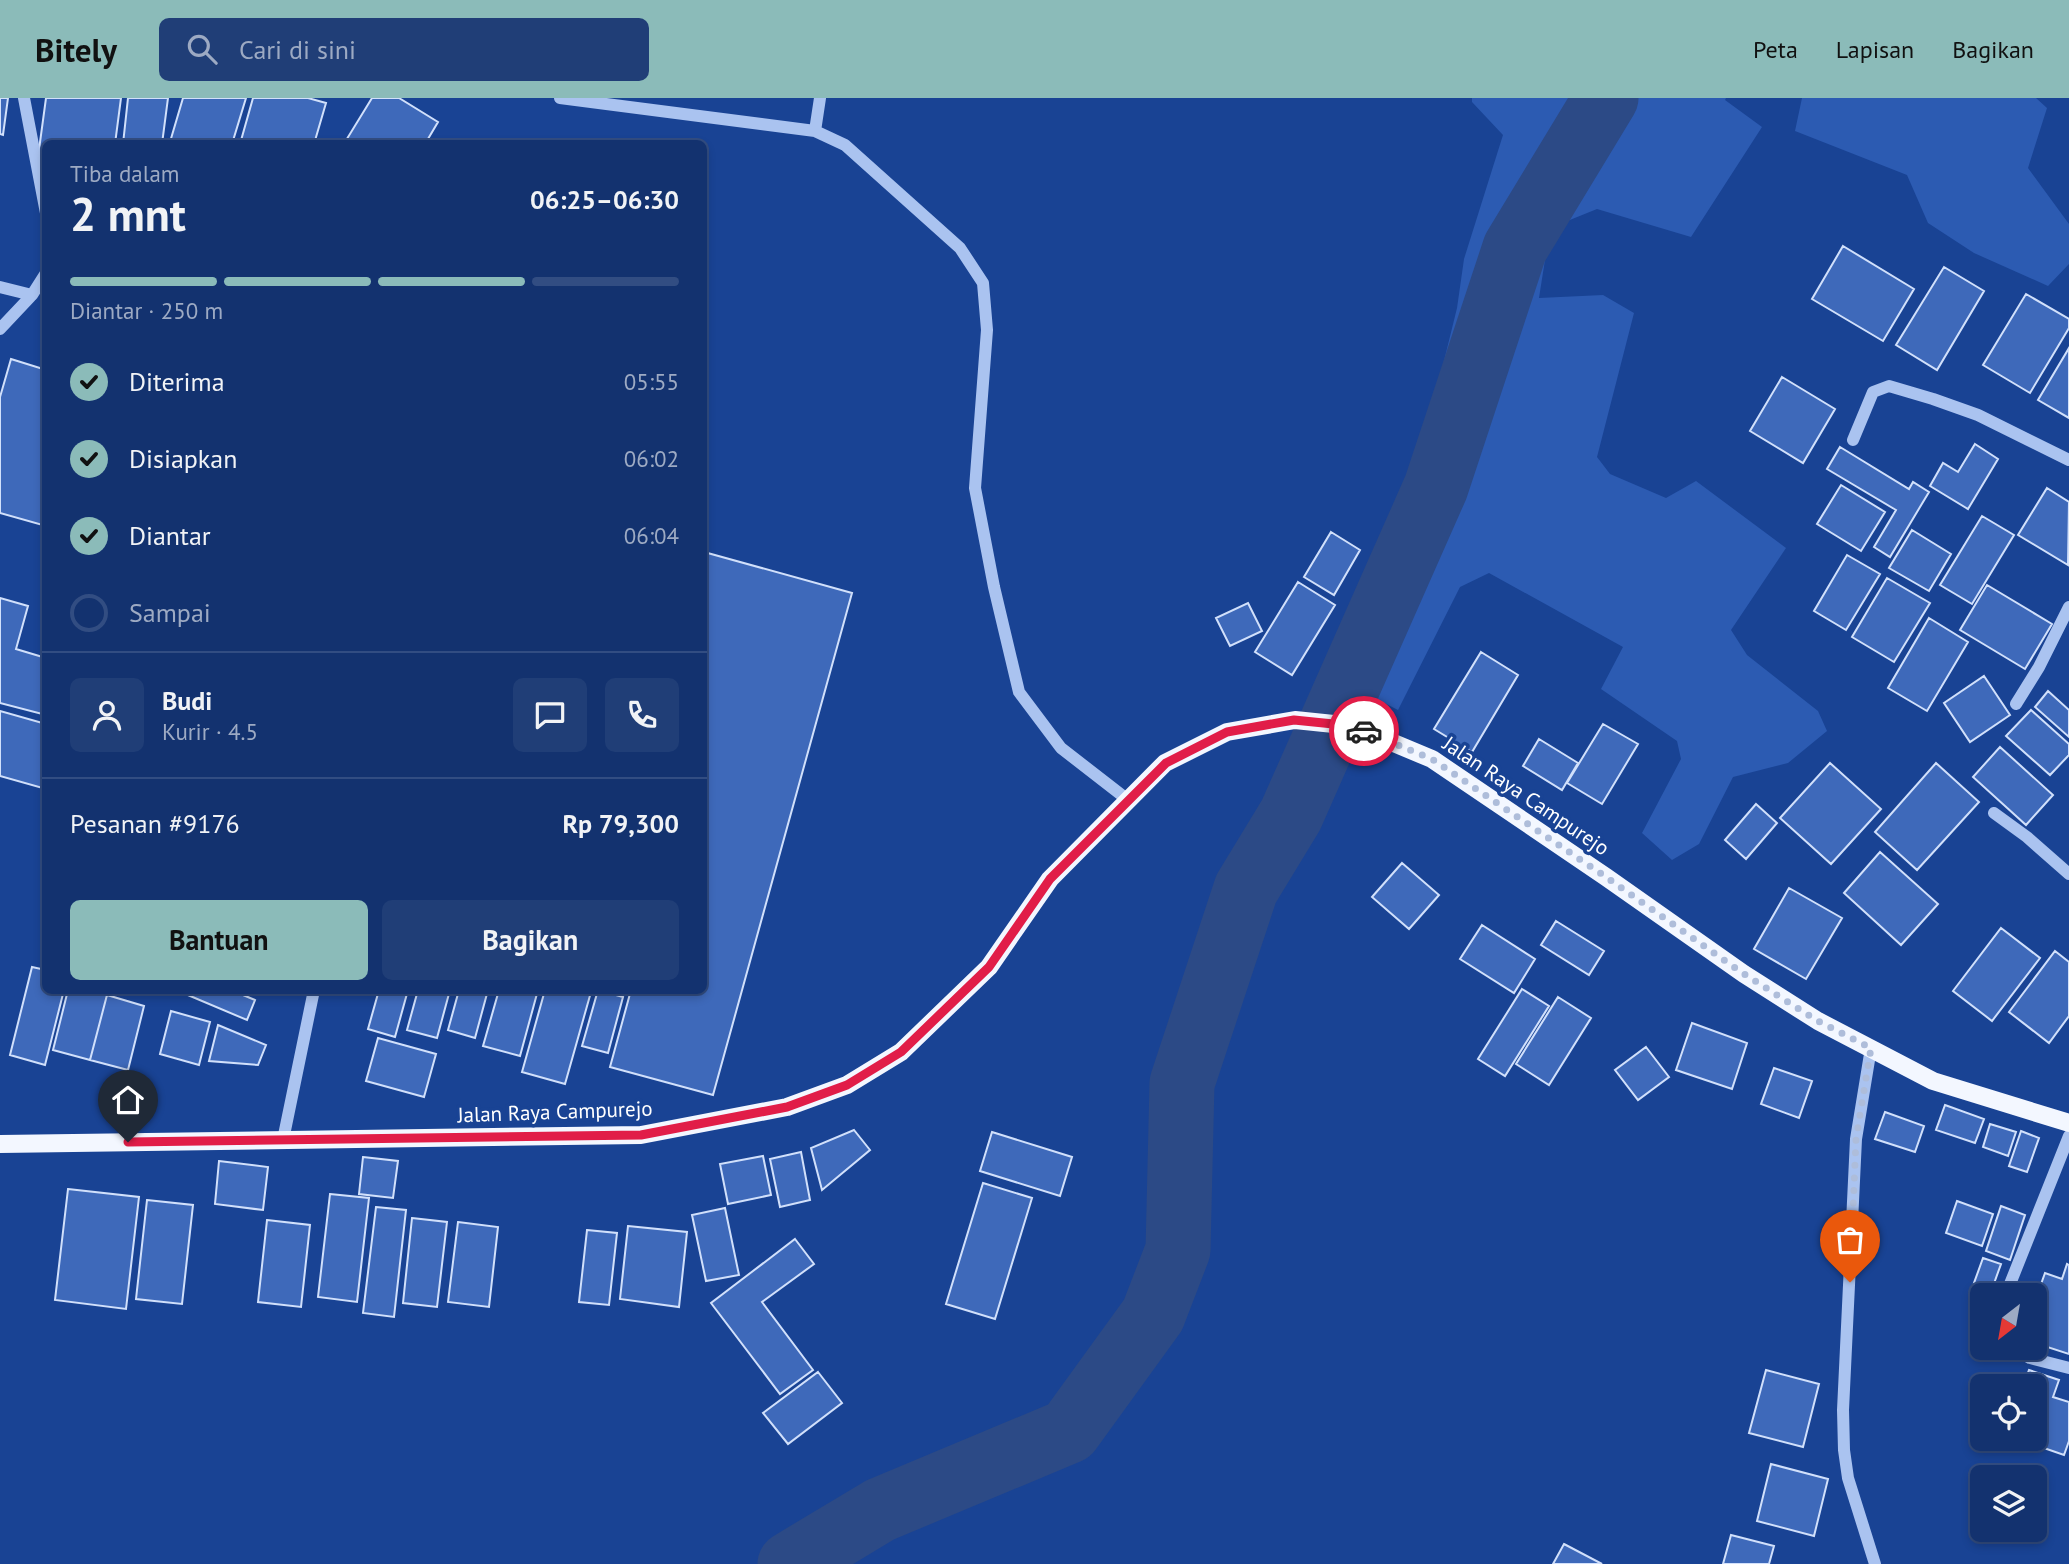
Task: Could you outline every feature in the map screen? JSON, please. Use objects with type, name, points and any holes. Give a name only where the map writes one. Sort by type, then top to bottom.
[{"type":"main road","name":"Jalan Raya Campurejo","points":[[0,1144],[641,1135],[787,1107],[847,1085],[901,1052],[989,967],[1050,879],[1166,763],[1227,732],[1294,720],[1353,726],[1432,759],[1744,974],[1818,1021],[1933,1080],[2069,1123]]},
{"type":"street","points":[[24,98],[42,192]]},
{"type":"street","points":[[560,98],[815,131],[845,145],[960,248],[983,283],[987,330],[975,488],[994,587],[1019,692],[1061,748],[1128,800]]},
{"type":"street","points":[[815,131],[820,98]]},
{"type":"street","points":[[0,329],[32,295],[42,279]]},
{"type":"street","points":[[0,287],[32,295]]},
{"type":"street","points":[[1853,440],[1873,392],[1889,386],[1978,415],[2069,460]]},
{"type":"street","points":[[2015,704],[2039,667],[2069,607]]},
{"type":"street","points":[[1994,813],[2027,837],[2069,874]]},
{"type":"street","points":[[283,1140],[313,994]]},
{"type":"street","points":[[1871,1048],[1856,1139],[1843,1410],[1848,1478],[1875,1564]]},
{"type":"street","points":[[2010,1283],[2069,1136]]},
{"type":"street","points":[[2038,1360],[2069,1368]]},
{"type":"shaded area","points":[[1472,98],[1726,98],[1725,100],[1762,127],[1691,237],[1597,209],[1550,228],[1539,298],[1603,295],[1634,313],[1597,457],[1610,474],[1666,498],[1696,481],[1786,548],[1731,630],[1747,655],[1818,711],[1827,731],[1788,763],[1733,777],[1699,844],[1672,860],[1642,833],[1681,759],[1677,741],[1601,689],[1623,647],[1489,573],[1460,587],[1398,710],[1333,677],[1387,561],[1384,536],[1428,426],[1457,308],[1464,259],[1503,135],[1472,102]]},
{"type":"shaded area","points":[[1802,98],[2036,98],[2047,108],[2028,168],[2069,224],[2069,264],[2048,286],[1974,253],[1928,223],[1907,175],[1795,131]]},
{"type":"building","points":[[0,98],[8,98],[3,135],[0,134]]},
{"type":"building","points":[[46,98],[121,98],[116,140],[42,140],[42,157],[38,157]]},
{"type":"building","points":[[128,98],[168,98],[163,140],[123,140]]},
{"type":"building","points":[[183,98],[246,98],[233,140],[171,140]]},
{"type":"building","points":[[253,98],[308,98],[326,103],[315,140],[241,140]]},
{"type":"building","points":[[372,98],[399,98],[438,122],[427,140],[346,140]]},
{"type":"building","points":[[1843,246],[1914,289],[1883,341],[1812,299]]},
{"type":"building","points":[[1944,267],[1984,291],[1937,370],[1896,345]]},
{"type":"building","points":[[2026,294],[2069,319],[2069,328],[2030,393],[1983,365]]},
{"type":"building","points":[[2069,348],[2069,418],[2038,400]]},
{"type":"building","points":[[11,359],[42,369],[42,525],[0,513],[0,397]]},
{"type":"building","points":[[1782,377],[1835,409],[1803,463],[1750,431]]},
{"type":"building","points":[[1975,444],[1998,459],[1968,509],[1930,486],[1943,463],[1958,472]]},
{"type":"building","points":[[1840,447],[1909,489],[1913,482],[1929,492],[1890,557],[1874,547],[1896,510],[1827,469]]},
{"type":"building","points":[[1841,485],[1885,512],[1861,551],[1817,524]]},
{"type":"building","points":[[2047,488],[2069,502],[2068,565],[2018,535]]},
{"type":"building","points":[[1982,516],[2014,535],[1972,604],[1940,585]]},
{"type":"building","points":[[1912,530],[1951,554],[1929,591],[1889,568]]},
{"type":"building","points":[[1331,532],[1360,550],[1334,595],[1304,577]]},
{"type":"building","points":[[707,553],[852,593],[713,1095],[610,1067],[630,994],[707,994]]},
{"type":"building","points":[[1847,555],[1880,574],[1846,630],[1814,611]]},
{"type":"building","points":[[1887,578],[1930,603],[1894,662],[1852,637]]},
{"type":"building","points":[[1298,582],[1335,605],[1292,675],[1255,652]]},
{"type":"building","points":[[1987,585],[2052,624],[2025,669],[1960,630]]},
{"type":"building","points":[[0,598],[28,606],[16,649],[42,657],[42,714],[0,703]]},
{"type":"building","points":[[1248,603],[1262,631],[1230,646],[1216,618]]},
{"type":"building","points":[[1929,618],[1968,642],[1927,711],[1888,688]]},
{"type":"building","points":[[1481,652],[1518,675],[1472,752],[1434,729]]},
{"type":"building","points":[[1984,676],[2010,715],[1970,742],[1944,703]]},
{"type":"building","points":[[2048,691],[2069,710],[2069,737],[2035,707]]},
{"type":"building","points":[[2031,710],[2069,744],[2069,755],[2050,775],[2006,736]]},
{"type":"building","points":[[0,711],[42,723],[42,788],[0,776]]},
{"type":"building","points":[[1603,724],[1638,744],[1602,804],[1567,783]]},
{"type":"building","points":[[1539,739],[1578,763],[1562,790],[1523,766]]},
{"type":"building","points":[[2000,747],[2053,795],[2026,825],[1973,777]]},
{"type":"building","points":[[1830,763],[1881,809],[1831,864],[1780,818]]},
{"type":"building","points":[[1936,763],[1979,802],[1917,870],[1875,832]]},
{"type":"building","points":[[1756,804],[1777,823],[1746,859],[1725,840]]},
{"type":"building","points":[[1880,852],[1938,904],[1901,945],[1844,893]]},
{"type":"building","points":[[1402,863],[1439,895],[1409,929],[1372,897]]},
{"type":"building","points":[[1789,888],[1842,918],[1806,979],[1754,949]]},
{"type":"building","points":[[1556,921],[1604,951],[1589,975],[1541,945]]},
{"type":"building","points":[[1482,925],[1535,959],[1514,993],[1460,959]]},
{"type":"building","points":[[2001,928],[2040,958],[1992,1021],[1953,991]]},
{"type":"building","points":[[2055,951],[2069,962],[2069,1016],[2049,1043],[2009,1012]]},
{"type":"building","points":[[32,967],[42,969],[42,994],[63,994],[45,1065],[10,1055]]},
{"type":"building","points":[[1522,989],[1549,1006],[1505,1076],[1478,1059]]},
{"type":"building","points":[[67,994],[107,995],[90,1060],[53,1050]]},
{"type":"building","points":[[185,994],[241,994],[255,1000],[247,1020]]},
{"type":"building","points":[[378,994],[407,994],[395,1037],[368,1029]]},
{"type":"building","points":[[417,994],[449,994],[437,1038],[407,1030]]},
{"type":"building","points":[[458,994],[487,994],[475,1038],[448,1030]]},
{"type":"building","points":[[498,994],[537,994],[520,1056],[483,1046]]},
{"type":"building","points":[[544,994],[590,994],[565,1084],[522,1072]]},
{"type":"building","points":[[597,994],[623,997],[608,1053],[582,1046]]},
{"type":"building","points":[[107,995],[144,1006],[128,1070],[90,1060]]},
{"type":"building","points":[[1558,997],[1591,1018],[1549,1085],[1516,1064]]},
{"type":"building","points":[[171,1011],[210,1022],[199,1065],[160,1054]]},
{"type":"building","points":[[1692,1023],[1747,1043],[1732,1089],[1676,1070]]},
{"type":"building","points":[[218,1025],[266,1045],[258,1065],[209,1061]]},
{"type":"building","points":[[378,1038],[436,1054],[424,1097],[366,1081]]},
{"type":"building","points":[[1646,1047],[1669,1077],[1638,1100],[1615,1070]]},
{"type":"building","points":[[1774,1068],[1812,1081],[1799,1118],[1761,1104]]},
{"type":"building","points":[[1945,1105],[1984,1119],[1975,1143],[1936,1130]]},
{"type":"building","points":[[1885,1112],[1924,1126],[1915,1152],[1875,1139]]},
{"type":"building","points":[[1990,1124],[2016,1132],[2008,1156],[1983,1147]]},
{"type":"building","points":[[854,1130],[870,1150],[822,1190],[811,1148]]},
{"type":"building","points":[[2021,1131],[2039,1138],[2027,1172],[2009,1166]]},
{"type":"building","points":[[992,1132],[1072,1157],[1060,1196],[980,1171]]},
{"type":"building","points":[[801,1152],[810,1200],[780,1207],[770,1159]]},
{"type":"building","points":[[763,1156],[771,1195],[728,1204],[720,1164]]},
{"type":"building","points":[[363,1157],[398,1161],[393,1198],[359,1194]]},
{"type":"building","points":[[219,1161],[268,1167],[263,1210],[215,1204]]},
{"type":"building","points":[[983,1183],[1032,1198],[995,1319],[946,1304]]},
{"type":"building","points":[[68,1189],[139,1197],[126,1309],[55,1300]]},
{"type":"building","points":[[330,1194],[369,1198],[357,1302],[318,1297]]},
{"type":"building","points":[[147,1200],[193,1205],[182,1304],[136,1299]]},
{"type":"building","points":[[1957,1201],[1993,1214],[1982,1246],[1946,1233]]},
{"type":"building","points":[[2001,1206],[2025,1215],[2010,1260],[1986,1251]]},
{"type":"building","points":[[376,1207],[406,1210],[394,1317],[363,1313]]},
{"type":"building","points":[[725,1208],[739,1275],[706,1281],[692,1215]]},
{"type":"building","points":[[412,1218],[447,1222],[437,1307],[403,1303]]},
{"type":"building","points":[[267,1220],[310,1225],[301,1307],[258,1302]]},
{"type":"building","points":[[458,1222],[498,1227],[489,1307],[448,1302]]},
{"type":"building","points":[[628,1226],[687,1232],[679,1307],[620,1299]]},
{"type":"building","points":[[587,1230],[617,1233],[609,1305],[579,1302]]},
{"type":"building","points":[[795,1239],[814,1264],[762,1302],[813,1370],[780,1394],[711,1303]]},
{"type":"building","points":[[1983,1258],[2001,1264],[1994,1283],[1974,1283]]},
{"type":"building","points":[[2067,1264],[2069,1354],[2048,1347],[2048,1283],[2041,1283],[2045,1273],[2062,1279]]},
{"type":"building","points":[[1766,1370],[1819,1384],[1803,1447],[1749,1433]]},
{"type":"building","points":[[818,1372],[842,1403],[788,1444],[763,1413]]},
{"type":"building","points":[[2047,1376],[2059,1380],[2053,1397],[2069,1402],[2069,1441],[2064,1455],[2047,1449]]},
{"type":"building","points":[[1771,1464],[1828,1479],[1814,1536],[1757,1521]]},
{"type":"building","points":[[1731,1535],[1774,1546],[1769,1564],[1723,1564]]},
{"type":"building","points":[[1564,1544],[1602,1564],[1553,1564]]},
{"type":"waterway","points":[[790,1564],[880,1510],[1069,1431],[1153,1315],[1178,1250],[1182,1083],[1246,889],[1291,815],[1436,487],[1515,248],[1606,98]]},
{"type":"way so far","points":[[1364,731],[1432,759],[1744,974],[1818,1021],[1871,1048],[1856,1139],[1850,1282]]},
{"type":"route","points":[[128,1142],[641,1135],[787,1107],[847,1085],[901,1052],[989,967],[1050,879],[1166,763],[1227,732],[1294,720],[1353,726],[1364,731]]}]
